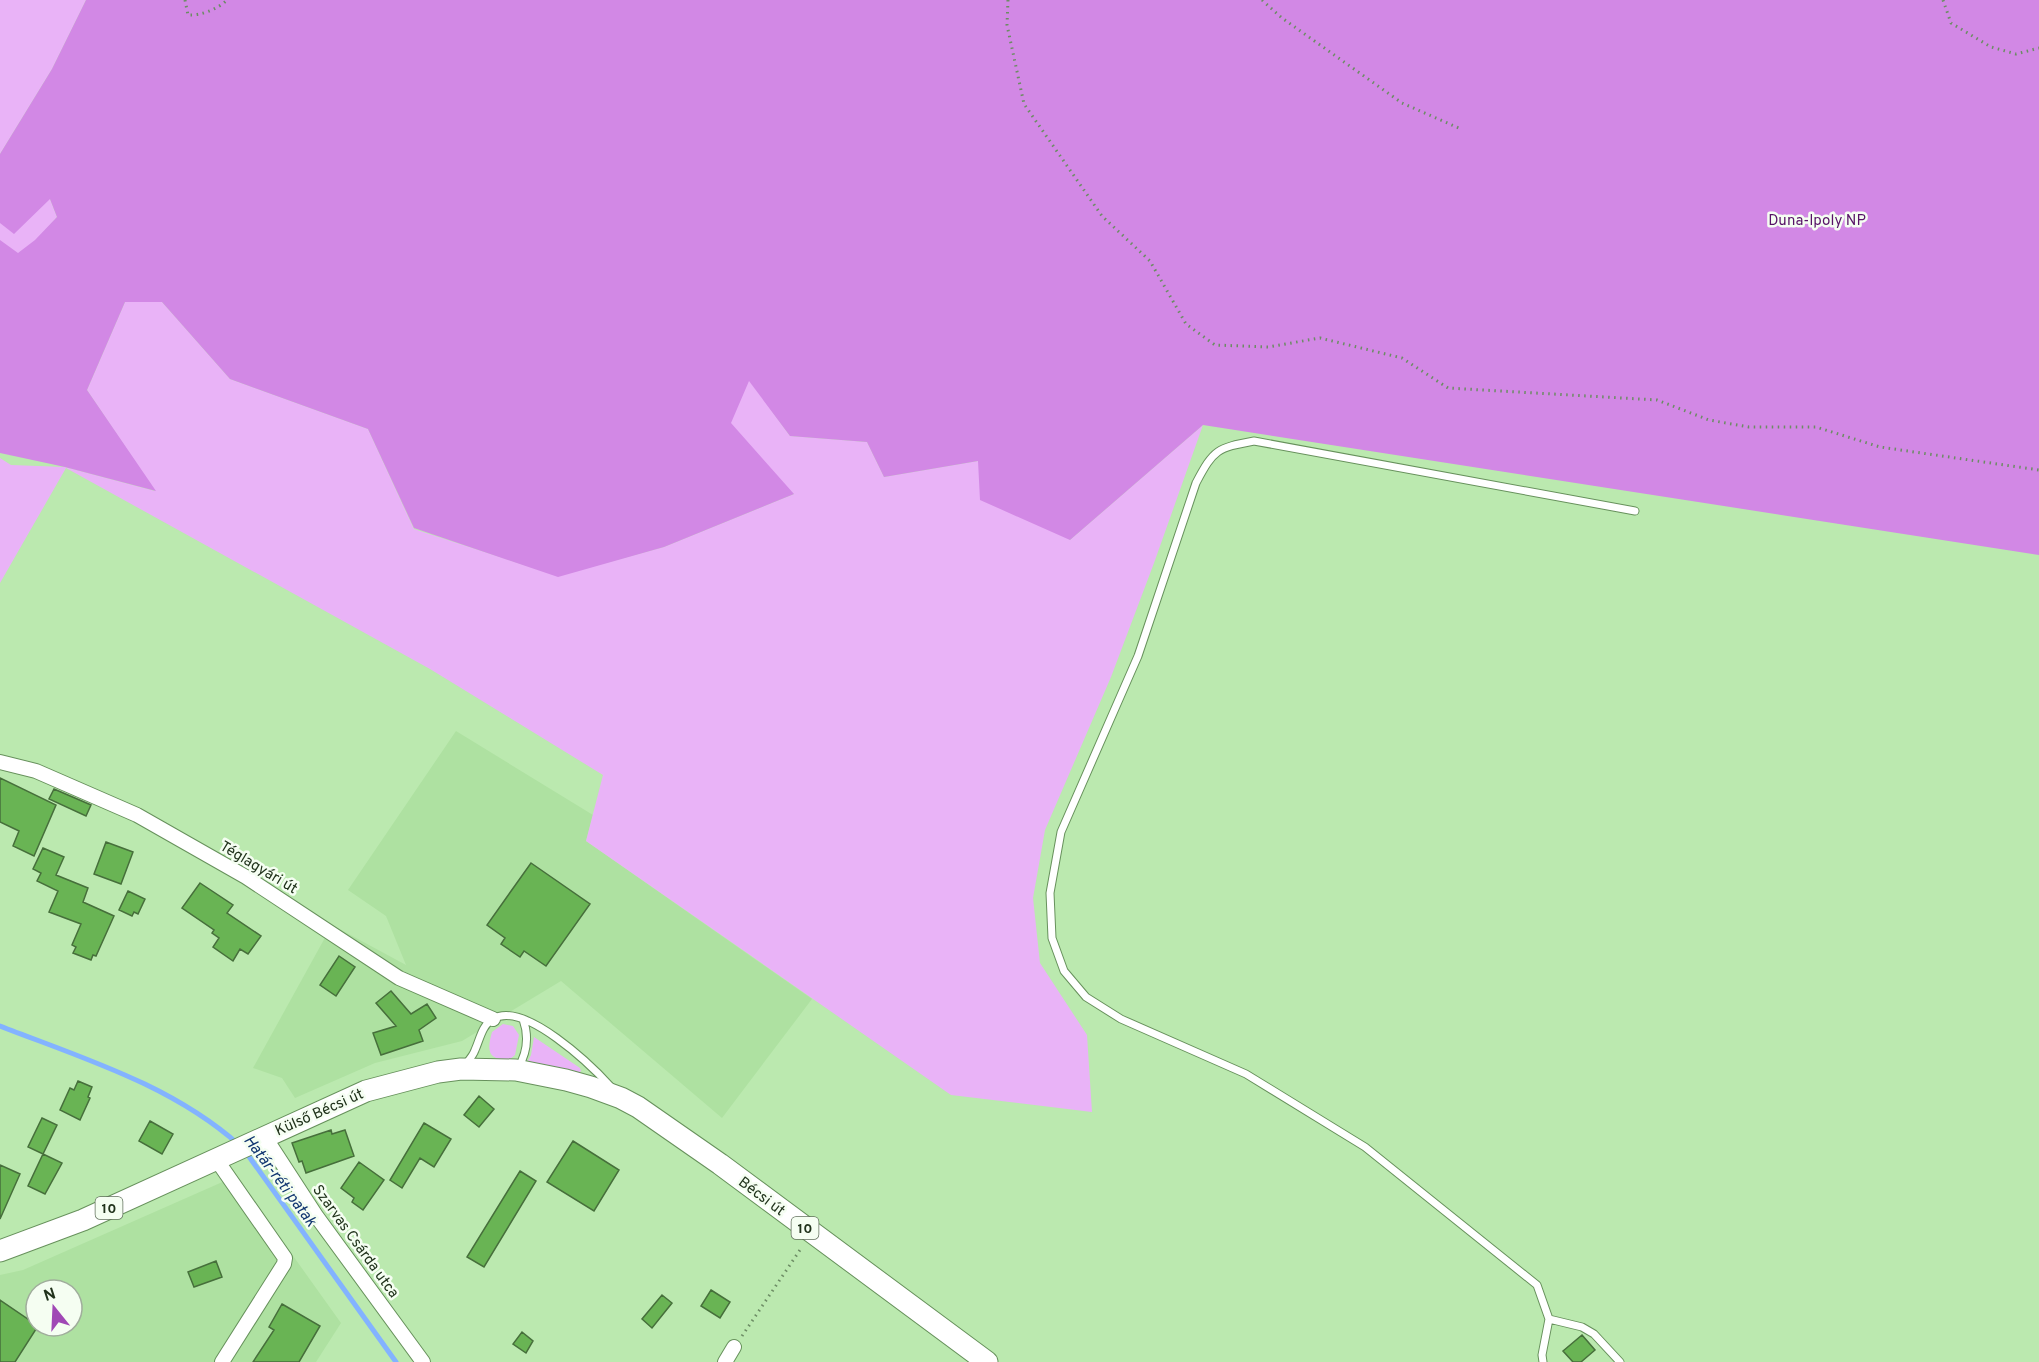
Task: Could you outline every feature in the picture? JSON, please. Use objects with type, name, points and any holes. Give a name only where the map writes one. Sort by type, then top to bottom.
[{"type":"main road","name":"Külső Bécsi út","points":[[0,1251],[83,1220],[366,1091],[427,1075],[473,1064],[566,1080],[621,1098]]},
{"type":"main road","name":"Bécsi út","points":[[621,1098],[638,1107],[720,1164],[987,1362]]},
{"type":"street","name":"Téglagyári út","points":[[0,762],[36,771],[137,815],[246,877],[399,978],[493,1019]]},
{"type":"street","name":"Szarvas Csárda utca","points":[[265,1137],[317,1217],[423,1362]]},
{"type":"street","points":[[216,1160],[285,1258],[285,1264],[222,1362]]},
{"type":"street","points":[[724,1362],[735,1347]]},
{"type":"lane","points":[[1543,1362],[1542,1355],[1549,1319],[1537,1285],[1365,1147],[1246,1074],[1121,1019],[1086,997],[1064,971],[1052,938],[1050,893],[1061,832],[1138,656],[1196,483],[1208,460],[1224,447],[1254,441],[1635,511]]},
{"type":"lane","points":[[473,1064],[485,1027],[493,1019],[503,1015],[513,1016],[543,1029],[572,1049],[597,1071],[621,1098]]},
{"type":"lane","points":[[516,1070],[526,1046],[527,1031],[523,1020]]},
{"type":"lane","points":[[1549,1319],[1575,1325],[1588,1331],[1620,1362]]},
{"type":"path","points":[[186,0],[188,15],[195,15],[221,5],[226,0]]},
{"type":"path","points":[[1008,0],[1007,25],[1024,104],[1102,216],[1150,261],[1186,324],[1215,345],[1268,347],[1320,338],[1402,358],[1448,388],[1657,400],[1709,420],[1749,427],[1816,427],[1880,447],[2039,470]]},
{"type":"path","points":[[1262,0],[1282,18],[1402,103],[1461,129]]},
{"type":"path","points":[[1943,0],[1951,23],[1991,47],[2016,54],[2039,48]]},
{"type":"path","points":[[735,1347],[812,1233]]},
{"type":"shaded area","points":[[0,0],[86,0],[52,69],[0,154]]},
{"type":"shaded area","points":[[101,0],[2039,0],[1140,400],[771,410],[790,436],[867,442],[884,477],[978,461],[1070,540],[1203,425],[1111,677],[1045,830],[1033,898],[1040,963],[1087,1035],[1092,1112],[951,1095],[586,841],[603,775],[430,669],[66,468],[0,583],[0,458],[11,465],[65,467],[155,491],[87,390],[125,302],[162,302],[230,379],[368,429],[414,529],[558,576],[664,547],[794,494],[50,199],[57,217],[0,281],[0,206]]},
{"type":"shaded area","points":[[456,731],[593,815],[586,841],[812,999],[722,1118],[561,981],[462,1041],[375,1063],[295,1098],[282,1078],[253,1068],[332,925],[406,965],[386,916],[348,890]]},
{"type":"shaded area","points":[[503,1024],[513,1026],[519,1035],[515,1055],[509,1060],[496,1058],[489,1049],[492,1032]]},
{"type":"shaded area","points":[[534,1037],[580,1068],[581,1071],[579,1073],[528,1061]]},
{"type":"shaded area","points":[[236,1176],[341,1323],[316,1362],[0,1362],[0,1275],[23,1270]]},
{"type":"green space","name":"Duna-Ipoly NP","points":[[86,0],[2039,0],[2039,555],[1203,425],[1070,540],[980,500],[978,461],[884,477],[867,442],[790,436],[749,381],[731,423],[794,494],[664,547],[558,577],[414,528],[368,429],[230,379],[162,302],[125,302],[87,390],[156,491],[0,453],[0,240],[18,253],[35,240],[57,217],[50,199],[14,234],[0,223],[0,154],[52,69]]},
{"type":"building","points":[[0,778],[56,805],[34,856],[13,846],[19,831],[0,822]]},
{"type":"building","points":[[54,789],[91,805],[86,816],[49,799]]},
{"type":"building","points":[[106,842],[133,852],[121,884],[94,874]]},
{"type":"building","points":[[43,848],[64,857],[56,875],[88,888],[83,902],[114,916],[96,956],[93,955],[91,960],[73,953],[76,947],[72,945],[81,924],[49,912],[58,891],[37,881],[41,873],[33,869]]},
{"type":"building","points":[[531,863],[590,904],[546,966],[524,951],[520,957],[501,944],[505,938],[487,925]]},
{"type":"building","points":[[200,883],[233,905],[227,913],[261,936],[248,954],[240,949],[233,961],[213,947],[219,938],[212,933],[214,930],[182,908]]},
{"type":"building","points":[[128,891],[145,899],[138,914],[134,912],[132,916],[119,910]]},
{"type":"building","points":[[339,956],[355,967],[336,996],[320,985]]},
{"type":"building","points":[[391,991],[411,1014],[427,1004],[436,1018],[419,1030],[423,1041],[381,1055],[373,1033],[396,1026],[376,1003]]},
{"type":"building","points":[[78,1081],[92,1087],[88,1097],[90,1098],[80,1120],[60,1110],[70,1088],[74,1090]]},
{"type":"building","points":[[479,1096],[494,1109],[479,1127],[464,1115]]},
{"type":"building","points":[[42,1118],[57,1125],[43,1154],[28,1147]]},
{"type":"building","points":[[150,1121],[173,1134],[162,1154],[139,1141]]},
{"type":"building","points":[[424,1123],[451,1139],[434,1167],[420,1158],[402,1188],[390,1180]]},
{"type":"building","points":[[331,1130],[332,1134],[345,1130],[354,1156],[306,1173],[292,1143]]},
{"type":"building","points":[[573,1141],[619,1170],[594,1211],[547,1182]]},
{"type":"building","points":[[43,1154],[62,1163],[45,1194],[28,1186]]},
{"type":"building","points":[[359,1162],[384,1180],[363,1210],[352,1202],[354,1198],[341,1188]]},
{"type":"building","points":[[0,1165],[20,1174],[0,1219]]},
{"type":"building","points":[[520,1171],[536,1181],[484,1267],[467,1257]]},
{"type":"building","points":[[216,1261],[222,1277],[194,1287],[188,1272]]},
{"type":"building","points":[[711,1290],[730,1302],[720,1318],[701,1306]]},
{"type":"building","points":[[662,1295],[672,1303],[652,1328],[642,1319]]},
{"type":"building","points":[[0,1300],[24,1316],[24,1338],[30,1338],[15,1362],[0,1362]]},
{"type":"building","points":[[282,1304],[320,1326],[299,1362],[253,1362],[274,1330],[269,1327]]},
{"type":"building","points":[[522,1332],[533,1341],[526,1353],[513,1344]]},
{"type":"building","points":[[1582,1335],[1595,1350],[1581,1362],[1573,1362],[1563,1351]]},
{"type":"waterway","name":"Határ-réti patak","points":[[0,1026],[94,1062],[156,1089],[213,1124],[239,1145]]},
{"type":"waterway","name":"Határ-réti patak","points":[[245,1151],[396,1362]]}]
